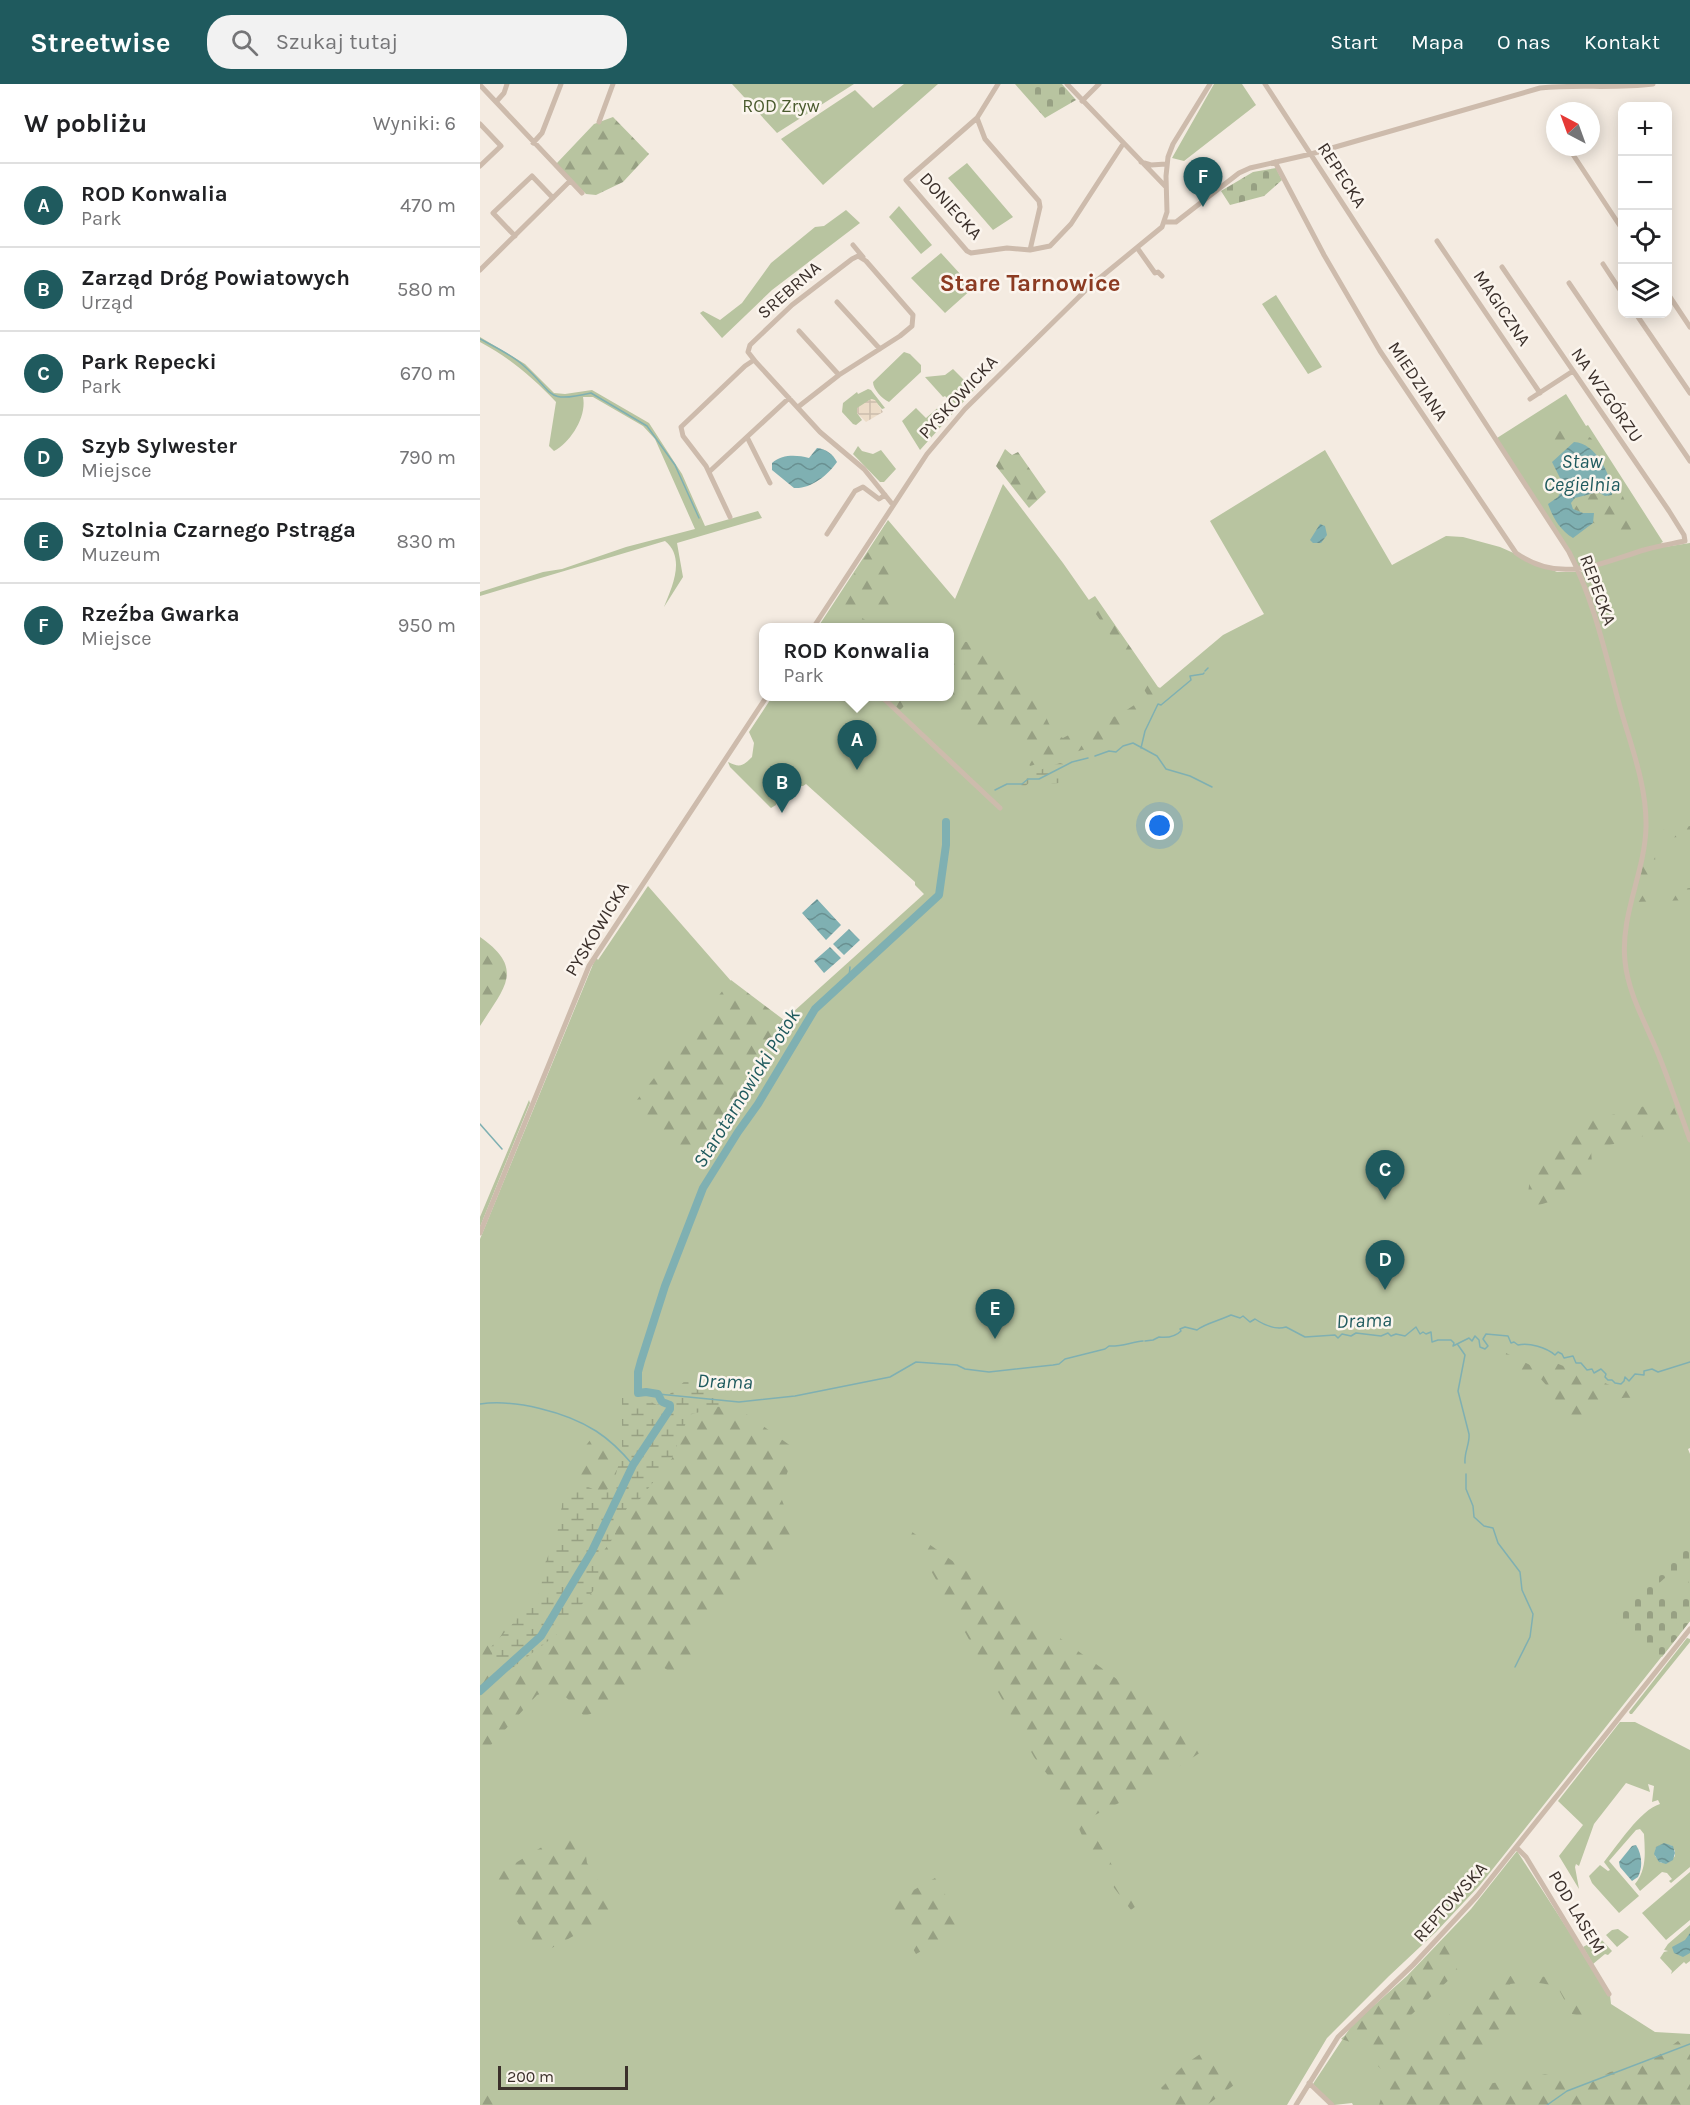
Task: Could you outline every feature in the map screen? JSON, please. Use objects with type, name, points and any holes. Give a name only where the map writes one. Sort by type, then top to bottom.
[{"type":"street","points":[[496,102],[504,93],[507,84]]},
{"type":"street","points":[[534,143],[542,133],[561,84]]},
{"type":"street","points":[[599,122],[614,84]]},
{"type":"street","name":"DONIECKA","points":[[998,84],[977,118],[906,180],[971,253],[1007,248],[1030,250],[1050,246],[1071,224],[1124,144]]},
{"type":"street","points":[[1067,84],[1166,188]]},
{"type":"street","points":[[1082,101],[1099,84]]},
{"type":"street","points":[[1210,84],[1173,144],[1166,164],[1167,212],[1165,222],[1176,222],[1239,173],[1250,168],[1311,154],[1540,86],[1653,84]]},
{"type":"street","name":"REPECKA","points":[[1265,84],[1569,552],[1578,570],[1608,665],[1642,784],[1645,804],[1645,841],[1627,922],[1624,948],[1626,971],[1633,995],[1658,1053],[1690,1140]]},
{"type":"street","points":[[480,85],[582,194]]},
{"type":"street","points":[[977,118],[985,140],[1039,201],[1040,207],[1030,250]]},
{"type":"street","points":[[480,124],[501,146],[480,166]]},
{"type":"street","points":[[1574,156],[1618,222]]},
{"type":"street","points":[[1141,162],[1151,165],[1166,164]]},
{"type":"street","name":"MIEDZIANA","points":[[1275,162],[1307,225],[1380,351],[1511,548],[1521,556],[1549,568],[1578,570]]},
{"type":"street","points":[[526,170],[553,198]]},
{"type":"street","points":[[515,236],[493,213],[532,176]]},
{"type":"street","points":[[1157,177],[1166,176]]},
{"type":"street","points":[[481,267],[570,181]]},
{"type":"street","name":"PYSKOWICKA","points":[[816,623],[931,448],[974,399],[1090,286],[1159,232],[1165,222]]},
{"type":"street","name":"MAGICZNA","points":[[1437,242],[1540,393]]},
{"type":"street","points":[[798,407],[839,375],[909,329],[913,323],[914,318],[853,245]]},
{"type":"street","points":[[1138,249],[1155,273],[1158,272],[1162,276]]},
{"type":"street","name":"SREBRNA","points":[[755,361],[748,352],[750,345],[792,305],[852,259],[860,257],[866,261]]},
{"type":"street","points":[[1603,264],[1618,286]]},
{"type":"street","name":"NA WZGÓRZU","points":[[1502,267],[1669,511],[1685,541],[1655,547],[1578,570]]},
{"type":"street","points":[[1569,283],[1690,461]]},
{"type":"street","points":[[1672,300],[1690,327]]},
{"type":"street","points":[[837,302],[880,349]]},
{"type":"street","points":[[1639,318],[1690,393]]},
{"type":"street","name":"SREBRNA","points":[[799,331],[839,375]]},
{"type":"street","points":[[730,517],[709,472],[683,436],[681,427],[752,361],[755,361],[828,440],[864,469],[893,505]]},
{"type":"street","points":[[1530,399],[1573,371]]},
{"type":"street","points":[[709,472],[789,398]]},
{"type":"street","points":[[747,437],[770,483]]},
{"type":"street","points":[[827,534],[855,491],[863,488],[879,499],[885,495]]},
{"type":"street","name":"PYSKOWICKA","points":[[480,1233],[589,966],[764,701]]},
{"type":"street","points":[[886,701],[1000,808]]},
{"type":"street","name":"REPTOWSKA","points":[[1296,2105],[1338,2037],[1450,1927],[1517,1848],[1690,1629]]},
{"type":"street","name":"POD LASEM","points":[[1517,1848],[1526,1857],[1609,1994]]},
{"type":"street","points":[[1309,2084],[1332,2105]]},
{"type":"green space","name":"ROD Zryw","points":[[732,84],[854,84],[777,133]]},
{"type":"green space","points":[[904,84],[938,84],[823,185],[781,139],[855,90],[873,108]]},
{"type":"green space","points":[[1015,84],[1062,84],[1076,100],[1045,118]]},
{"type":"green space","points":[[1214,84],[1242,84],[1256,105],[1184,161],[1172,158]]},
{"type":"green space","points":[[613,117],[649,154],[623,182],[596,195],[586,194],[557,163],[594,124]]},
{"type":"green space","points":[[967,163],[1013,217],[993,230],[948,178]]},
{"type":"green space","points":[[1276,168],[1282,180],[1264,196],[1230,205],[1221,191],[1253,172]]},
{"type":"green space","points":[[899,206],[932,245],[921,254],[889,217]]},
{"type":"green space","points":[[846,210],[860,223],[772,290],[722,338],[700,313],[703,311],[720,320],[742,303],[771,263],[815,227],[824,226]]},
{"type":"green space","points":[[941,253],[973,288],[945,313],[911,278]]},
{"type":"green space","points":[[1276,295],[1322,367],[1308,374],[1262,304]]},
{"type":"green space","points":[[480,337],[525,364],[554,393],[565,394],[592,390],[649,423],[682,474],[705,526],[758,511],[762,518],[677,543],[683,577],[664,607],[673,582],[676,564],[675,556],[665,541],[480,596],[480,592],[543,572],[562,569],[626,547],[695,529],[655,439],[643,426],[593,397],[583,397],[583,412],[576,428],[572,435],[554,451],[549,446],[556,402],[520,369],[480,342]]},
{"type":"green space","points":[[904,352],[910,354],[921,365],[921,372],[889,402],[878,394],[873,382]]},
{"type":"green space","points":[[953,369],[974,390],[920,450],[902,421],[916,408],[926,418],[948,399],[943,397],[925,377],[945,375]]},
{"type":"green space","points":[[868,389],[885,408],[882,409],[871,399],[857,413],[862,420],[856,425],[853,424],[842,412],[843,403],[857,392],[858,394]]},
{"type":"green space","points":[[1566,394],[1663,542],[1661,543],[1664,547],[1690,543],[1690,1448],[1688,1449],[1690,1454],[1690,1621],[1480,1885],[1436,1932],[1327,2038],[1287,2105],[480,2105],[480,1239],[596,957],[598,960],[648,886],[731,981],[782,1022],[924,894],[915,882],[806,784],[777,786],[775,790],[779,798],[776,805],[771,808],[730,767],[728,762],[741,765],[752,757],[754,743],[749,732],[769,701],[954,701],[954,623],[821,623],[888,520],[955,599],[1003,484],[1063,563],[1154,693],[1223,635],[1264,614],[1210,521],[1325,450],[1392,565],[1446,536],[1463,537],[1500,547],[1557,572],[1582,572],[1497,438]]},
{"type":"green space","points":[[1574,430],[1591,438],[1614,475],[1635,525],[1629,532],[1610,525],[1593,523],[1594,513],[1583,513],[1573,509],[1571,503],[1575,498],[1598,492],[1568,446],[1563,450],[1548,446],[1556,431]]},
{"type":"green space","points":[[858,446],[862,451],[873,454],[881,450],[896,469],[884,482],[880,482],[853,454]]},
{"type":"green space","points":[[1005,449],[1012,455],[1018,452],[1046,492],[1029,508],[996,466]]},
{"type":"green space","points":[[885,525],[898,534],[899,542],[889,555],[887,565],[897,576],[890,598],[893,616],[872,603],[861,617],[869,623],[838,623],[844,616],[841,595]]},
{"type":"green space","points":[[1095,596],[1158,687],[1165,690],[1110,746],[1082,750],[1030,766],[1010,729],[1000,726],[990,735],[946,701],[954,701],[955,641],[980,643],[1029,682],[1040,699],[1053,731],[1063,738],[1086,726],[1119,715],[1148,696],[1087,601]]},
{"type":"green space","points":[[890,701],[909,701],[900,710]]},
{"type":"green space","points":[[1060,763],[1063,764],[1065,773],[1062,782],[1054,784],[1031,781],[1022,789],[1015,787],[1014,779]]},
{"type":"green space","points":[[1690,826],[1688,836],[1647,840],[1649,832]]},
{"type":"green space","points":[[1648,845],[1654,847],[1657,876],[1644,879],[1645,892],[1690,888],[1690,900],[1634,902]]},
{"type":"green space","points":[[480,937],[494,948],[503,959],[507,969],[503,990],[480,1026]]},
{"type":"green space","points":[[731,980],[784,1020],[694,1168],[641,1115],[636,1101]]},
{"type":"green space","points":[[1671,1099],[1681,1126],[1591,1150],[1593,1177],[1575,1183],[1578,1193],[1526,1209],[1530,1178],[1578,1124]]},
{"type":"green space","points":[[529,1100],[530,1103],[480,1227],[480,1217]]},
{"type":"green space","points":[[1506,1353],[1530,1365],[1556,1363],[1617,1388],[1631,1385],[1640,1392],[1635,1398],[1614,1400],[1590,1416],[1571,1422],[1559,1410],[1553,1393],[1540,1378],[1527,1381],[1504,1364]]},
{"type":"green space","points":[[685,1381],[709,1385],[731,1403],[689,1415],[672,1458],[640,1499],[627,1508],[614,1537],[598,1558],[599,1584],[556,1635],[503,1675],[494,1664],[491,1647],[517,1619],[513,1618],[535,1602],[541,1589],[543,1568],[557,1535],[563,1499],[576,1481],[603,1494],[614,1483],[622,1450],[622,1397],[657,1405]]},
{"type":"green space","points":[[731,1403],[795,1449],[780,1495],[787,1513],[801,1531],[707,1619],[685,1629],[693,1651],[693,1665],[684,1672],[673,1674],[663,1667],[648,1664],[612,1702],[584,1716],[563,1694],[552,1690],[537,1695],[480,1757],[480,1648],[513,1618],[517,1619],[598,1558],[614,1537],[627,1508],[640,1499],[672,1458],[689,1415]]},
{"type":"green space","points":[[594,1435],[622,1450],[614,1483],[603,1494],[576,1481],[584,1448]]},
{"type":"green space","points":[[908,1529],[1210,1746],[1141,1792],[1095,1815],[1090,1822],[1096,1838],[1136,1906],[1131,1910],[1102,1872],[1098,1861],[1084,1840],[1066,1799],[1034,1757]]},
{"type":"green space","points":[[1690,1547],[1690,1572],[1672,1574],[1656,1586],[1657,1596],[1667,1599],[1681,1592],[1690,1579],[1690,1621],[1662,1657],[1612,1620],[1676,1554]]},
{"type":"green space","points":[[1687,1638],[1690,1642],[1630,1714],[1629,1712]]},
{"type":"green space","points":[[1620,1722],[1635,1722],[1690,1750],[1690,1867],[1671,1883],[1669,1881],[1672,1879],[1667,1873],[1662,1872],[1640,1891],[1635,1884],[1642,1872],[1645,1854],[1644,1834],[1640,1829],[1636,1830],[1609,1861],[1639,1896],[1619,1913],[1592,1883],[1589,1876],[1600,1865],[1610,1870],[1604,1862],[1637,1821],[1660,1804],[1658,1800],[1652,1802],[1654,1786],[1648,1784],[1650,1792],[1626,1783],[1594,1824],[1579,1866],[1576,1864],[1575,1867],[1579,1889],[1559,1856],[1583,1825],[1558,1801]],"holes":[[[1671,1845],[1675,1856],[1668,1863],[1661,1863],[1655,1856],[1656,1847]]]},
{"type":"green space","points":[[565,1833],[585,1849],[587,1863],[597,1877],[613,1914],[541,1954],[520,1927],[494,1876]]},
{"type":"green space","points":[[1517,1851],[1610,1995],[1611,2004],[1655,2032],[1690,2034],[1690,2105],[1353,2105],[1352,2103],[1334,2105],[1313,2084],[1352,2025],[1407,1976],[1471,1909]]},
{"type":"green space","points":[[1690,1872],[1690,1920],[1666,1940],[1642,1913]]},
{"type":"green space","points":[[935,1878],[965,1927],[916,1954],[887,1905]]},
{"type":"green space","points":[[1690,1925],[1690,1961],[1686,1964],[1684,1962],[1671,1974],[1672,1971],[1660,1958],[1664,1952],[1668,1951],[1664,1950],[1668,1944]]},
{"type":"green space","points":[[1459,1927],[1451,1948],[1454,1964],[1468,1989],[1452,1977],[1410,2016],[1393,2040],[1409,2064],[1411,2056],[1450,2014],[1507,1976],[1559,1977],[1585,2017],[1572,2014],[1558,1988],[1534,1983],[1510,1984],[1522,2016],[1506,2027],[1487,2034],[1483,2057],[1466,2058],[1459,2069],[1470,2082],[1478,2086],[1519,2078],[1528,2079],[1545,2074],[1568,2081],[1599,2078],[1610,2072],[1655,2058],[1678,2041],[1690,2050],[1690,2105],[1537,2105],[1537,2101],[1525,2103],[1529,2105],[1379,2105],[1386,2083],[1386,2074],[1366,2047],[1341,2039]]},
{"type":"green space","points":[[1618,1929],[1629,1937],[1617,1947],[1606,1935]]},
{"type":"green space","points":[[1600,1938],[1612,1951],[1593,1964],[1583,1947]]},
{"type":"green space","points":[[1212,2046],[1234,2085],[1207,2105],[1173,2105],[1161,2088],[1184,2065]]},
{"type":"green space","points":[[491,2083],[512,2105],[480,2105],[480,2085]]},
{"type":"shaded area","points":[[871,399],[875,400],[883,412],[866,422],[857,413],[857,408]]},
{"type":"water","name":"Staw Cegielnia","points":[[1574,442],[1582,444],[1596,454],[1606,470],[1612,495],[1605,496],[1598,492],[1575,498],[1571,503],[1573,509],[1583,513],[1594,513],[1593,523],[1573,538],[1558,523],[1548,504],[1558,497],[1564,486],[1552,462]]},
{"type":"water","points":[[817,448],[829,452],[837,462],[823,477],[812,484],[794,488],[772,470],[772,463],[776,460],[790,456],[809,458]]},
{"type":"water","points":[[1320,524],[1325,526],[1327,535],[1321,543],[1313,543],[1310,540]]},
{"type":"water","points":[[817,899],[841,925],[826,940],[802,913]]},
{"type":"water","points":[[849,929],[860,940],[844,955],[833,944]]},
{"type":"water","points":[[830,947],[841,958],[824,973],[814,961]]},
{"type":"water","points":[[1664,1843],[1673,1846],[1675,1853],[1673,1860],[1666,1864],[1659,1862],[1654,1854],[1656,1847]]},
{"type":"water","points":[[1636,1845],[1640,1852],[1641,1865],[1638,1877],[1632,1881],[1620,1867],[1619,1862],[1632,1846]]},
{"type":"water","points":[[1690,1933],[1690,1953],[1683,1957],[1674,1953],[1672,1947],[1685,1940]]},
{"type":"waterway","points":[[480,339],[519,362],[552,394],[565,397],[591,393],[647,426],[675,465],[699,518]]},
{"type":"waterway","points":[[1205,671],[1208,668]]},
{"type":"waterway","points":[[1141,748],[1145,731],[1158,704],[1161,705],[1191,680],[1190,676],[1204,673]]},
{"type":"waterway","points":[[1095,756],[1109,751],[1116,752],[1123,746],[1133,743],[1157,756],[1166,769],[1190,776],[1212,787]]},
{"type":"waterway","points":[[995,790],[1007,784],[1022,784],[1028,779],[1039,779],[1072,762],[1088,758]]},
{"type":"waterway","name":"Starotarnowicki Potok","points":[[480,1691],[541,1636],[592,1551],[633,1465],[670,1409],[670,1405],[662,1402],[658,1394],[638,1393],[638,1372],[665,1286],[703,1188],[758,1104],[815,1009],[939,895],[946,845],[946,822]]},
{"type":"waterway","name":"Starotarnowicki Potok","points":[[849,977],[850,967]]},
{"type":"waterway","points":[[480,1124],[502,1149]]},
{"type":"waterway","name":"Drama","points":[[1145,1341],[1174,1336],[1185,1327],[1197,1330],[1231,1315],[1240,1318],[1243,1316],[1250,1322],[1255,1319],[1266,1325],[1286,1327],[1305,1337],[1335,1335],[1338,1338],[1342,1334],[1351,1336],[1356,1333],[1381,1336],[1388,1333],[1391,1336],[1396,1334],[1405,1336],[1416,1327],[1420,1334],[1431,1332],[1432,1342],[1451,1340],[1454,1343],[1453,1346],[1469,1338],[1472,1341],[1475,1336],[1479,1340],[1480,1347],[1485,1349],[1488,1346],[1483,1339],[1486,1334],[1508,1336],[1511,1343],[1538,1346],[1555,1355],[1558,1352],[1564,1358],[1573,1356],[1576,1363],[1581,1363],[1587,1370],[1592,1369],[1594,1373],[1601,1369],[1608,1380],[1621,1384],[1625,1377],[1629,1381],[1635,1374],[1644,1375],[1644,1371],[1652,1369],[1658,1372],[1690,1362]]},
{"type":"waterway","name":"Drama","points":[[658,1394],[739,1402],[795,1396],[890,1377],[916,1362],[957,1365],[965,1369],[989,1372],[1059,1364],[1065,1359],[1109,1346],[1143,1341]]},
{"type":"waterway","points":[[1458,1345],[1465,1355],[1458,1391],[1469,1434],[1465,1463]]},
{"type":"waterway","points":[[480,1404],[524,1405],[570,1418],[584,1424],[616,1446],[633,1465]]},
{"type":"waterway","points":[[1466,1474],[1466,1489],[1473,1506],[1474,1517],[1484,1526],[1493,1528],[1498,1543],[1520,1572],[1522,1590],[1533,1614],[1530,1637],[1515,1667]]},
{"type":"waterway","points":[[1547,2105],[1567,2091],[1690,2044]]},
{"type":"place","name":"Rzeźba Gwarka","points":[[1203,207]]},
{"type":"place","name":"ROD Konwalia","points":[[857,770]]},
{"type":"place","name":"Zarząd Dróg Powiatowych","points":[[782,813]]},
{"type":"place","name":"Park Repecki","points":[[1385,1200]]},
{"type":"place","name":"Szyb Sylwester","points":[[1385,1290]]},
{"type":"place","name":"Sztolnia Czarnego Pstrąga","points":[[995,1339]]},
{"type":"district","name":"Stare Tarnowice","points":[[1030,283]]}]
